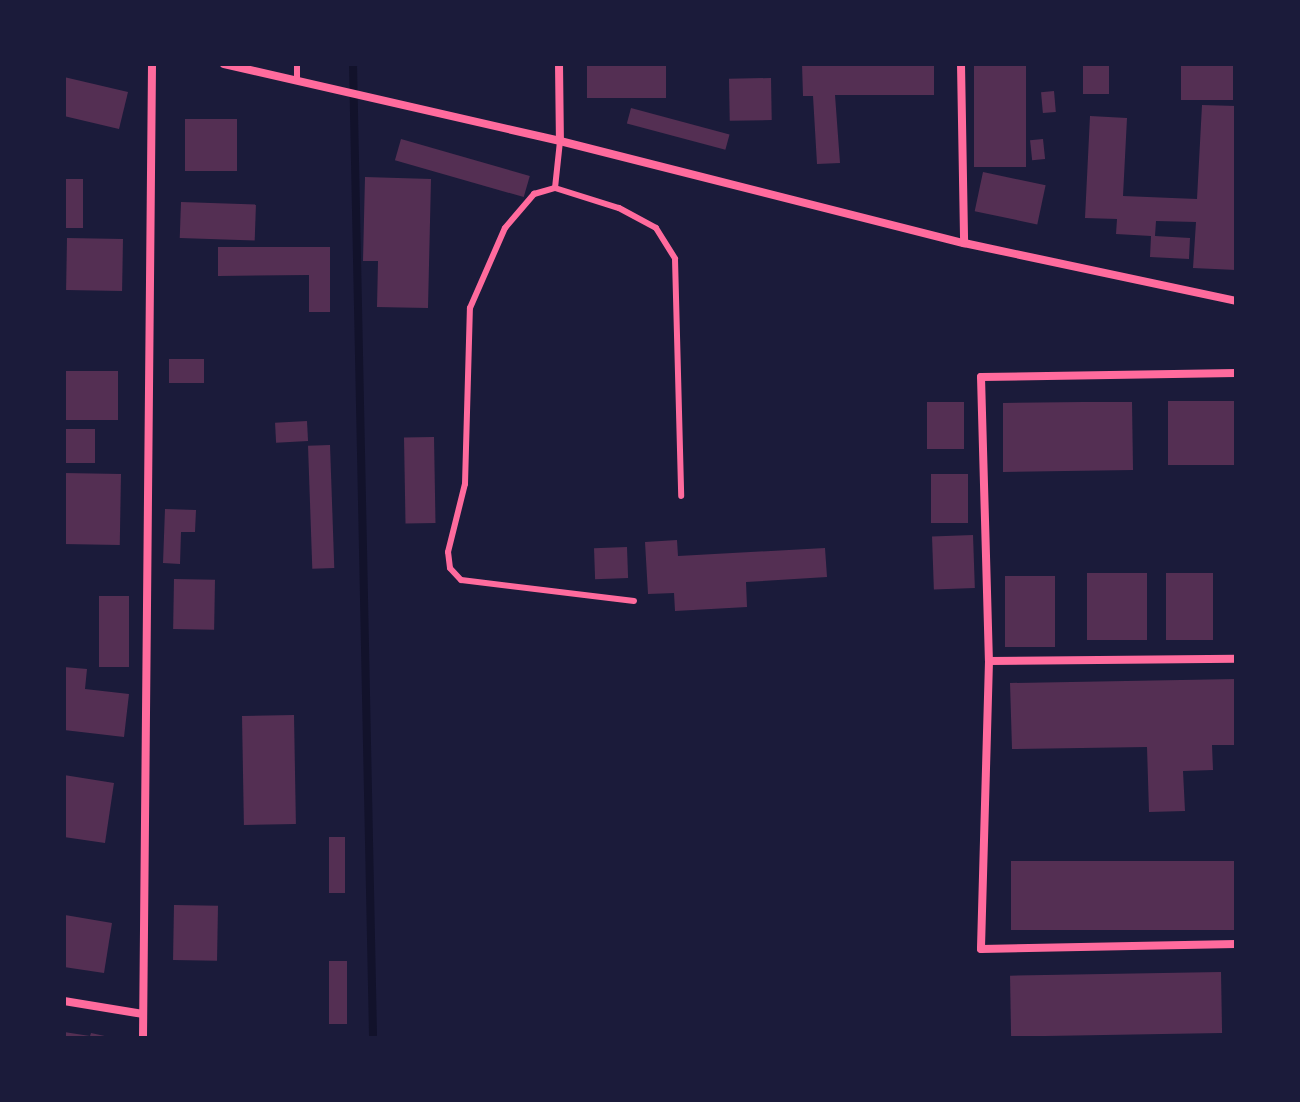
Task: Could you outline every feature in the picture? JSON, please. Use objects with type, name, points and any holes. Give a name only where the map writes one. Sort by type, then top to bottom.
[{"type":"street","points":[[143,1038],[152,64]]},
{"type":"street","points":[[224,64],[560,141],[964,243],[1236,301]]},
{"type":"street","points":[[559,64],[560,141]]},
{"type":"street","points":[[961,64],[964,243]]},
{"type":"street","points":[[1236,373],[981,377],[989,661],[981,949],[1236,944]]},
{"type":"street","points":[[989,661],[1236,659]]},
{"type":"street","points":[[64,1001],[143,1014]]},
{"type":"lane","points":[[297,64],[297,80]]},
{"type":"lane","points":[[555,188],[560,141]]},
{"type":"lane","points":[[634,601],[461,580],[450,568],[448,552],[465,484],[470,308],[505,228],[534,194],[555,188],[619,208],[656,228],[675,259],[681,496]]},
{"type":"building","points":[[587,64],[666,64],[666,98],[587,98]]},
{"type":"building","points":[[802,64],[934,64],[934,95],[835,95],[840,163],[817,164],[813,96],[803,96]]},
{"type":"building","points":[[974,64],[1026,64],[1026,167],[974,167]]},
{"type":"building","points":[[1083,64],[1109,64],[1109,94],[1083,94]]},
{"type":"building","points":[[1181,64],[1233,64],[1233,100],[1181,100]]},
{"type":"building","points":[[64,77],[128,92],[119,129],[64,116]]},
{"type":"building","points":[[771,78],[772,120],[730,121],[729,79]]},
{"type":"building","points":[[1054,91],[1056,112],[1043,113],[1041,92]]},
{"type":"building","points":[[1202,105],[1236,106],[1236,270],[1193,268],[1196,222],[1156,221],[1155,236],[1190,238],[1189,259],[1150,257],[1151,236],[1116,234],[1117,219],[1085,218],[1090,116],[1127,118],[1123,196],[1197,199]]},
{"type":"building","points":[[631,108],[730,134],[725,150],[627,123]]},
{"type":"building","points":[[185,119],[237,119],[237,171],[185,171]]},
{"type":"building","points":[[401,139],[530,176],[524,197],[395,160]]},
{"type":"building","points":[[1043,139],[1045,159],[1032,160],[1030,140]]},
{"type":"building","points":[[983,172],[1046,185],[1037,224],[975,211]]},
{"type":"building","points":[[365,177],[431,179],[428,308],[377,307],[378,261],[363,261]]},
{"type":"building","points":[[64,179],[83,179],[83,228],[64,228]]},
{"type":"building","points":[[181,202],[256,205],[255,241],[180,238]]},
{"type":"building","points":[[67,238],[123,239],[122,291],[66,290]]},
{"type":"building","points":[[218,247],[330,247],[330,312],[309,312],[309,275],[218,276]]},
{"type":"building","points":[[169,359],[204,359],[204,383],[169,383]]},
{"type":"building","points":[[64,371],[118,371],[118,420],[64,420]]},
{"type":"building","points":[[1168,401],[1236,401],[1236,465],[1168,465]]},
{"type":"building","points":[[927,402],[964,402],[964,449],[927,449]]},
{"type":"building","points":[[1132,402],[1133,470],[1003,472],[1003,403]]},
{"type":"building","points":[[307,421],[308,441],[276,443],[275,423]]},
{"type":"building","points":[[64,429],[95,429],[95,463],[64,463]]},
{"type":"building","points":[[434,437],[436,523],[406,524],[404,438]]},
{"type":"building","points":[[330,445],[334,568],[312,569],[308,446]]},
{"type":"building","points":[[64,473],[121,474],[120,545],[64,544]]},
{"type":"building","points":[[931,474],[968,474],[968,523],[931,523]]},
{"type":"building","points":[[165,509],[196,510],[195,532],[181,532],[180,564],[163,563]]},
{"type":"building","points":[[973,535],[975,588],[934,589],[932,536]]},
{"type":"building","points":[[677,540],[678,556],[825,548],[827,577],[746,582],[747,607],[675,611],[674,593],[648,594],[645,542]]},
{"type":"building","points":[[627,547],[628,578],[595,579],[594,548]]},
{"type":"building","points":[[1087,573],[1147,573],[1147,640],[1087,640]]},
{"type":"building","points":[[1166,573],[1213,573],[1213,640],[1166,640]]},
{"type":"building","points":[[1005,576],[1055,576],[1055,647],[1005,647]]},
{"type":"building","points":[[174,579],[215,580],[214,630],[173,629]]},
{"type":"building","points":[[99,596],[129,596],[129,667],[99,667]]},
{"type":"building","points":[[64,667],[87,669],[85,689],[129,694],[124,737],[64,730]]},
{"type":"building","points":[[1236,679],[1236,745],[1212,745],[1213,770],[1183,771],[1185,811],[1149,812],[1147,747],[1012,749],[1010,683]]},
{"type":"building","points":[[294,715],[296,824],[244,825],[242,716]]},
{"type":"building","points":[[64,775],[114,783],[105,843],[64,837]]},
{"type":"building","points":[[329,837],[345,837],[345,893],[329,893]]},
{"type":"building","points":[[1011,861],[1236,861],[1236,930],[1011,930]]},
{"type":"building","points":[[174,905],[218,906],[217,961],[173,960]]},
{"type":"building","points":[[65,915],[112,923],[104,973],[64,967]]},
{"type":"building","points":[[329,961],[347,961],[347,1024],[329,1024]]},
{"type":"building","points":[[1221,972],[1222,1033],[1011,1037],[1010,976]]},
{"type":"building","points":[[64,1032],[90,1036],[91,1033],[114,1038],[64,1038]]},
{"type":"waterway","points":[[353,64],[373,1038]]}]
